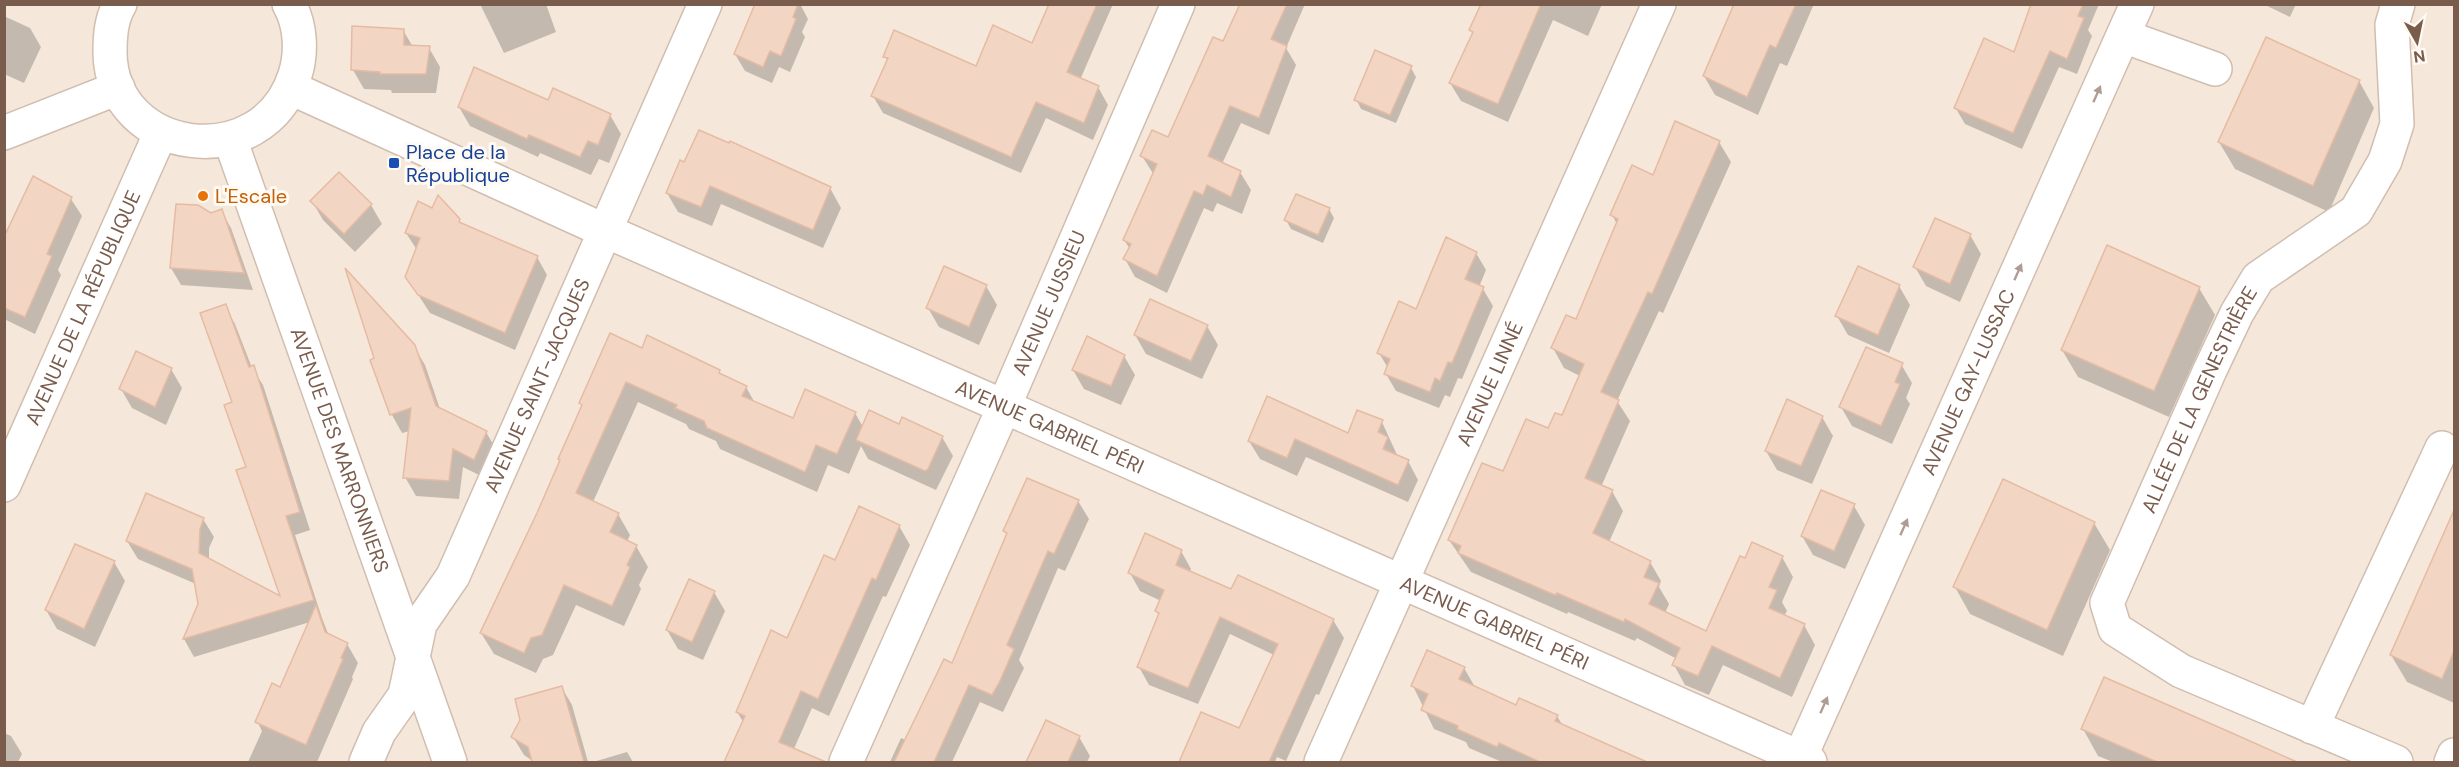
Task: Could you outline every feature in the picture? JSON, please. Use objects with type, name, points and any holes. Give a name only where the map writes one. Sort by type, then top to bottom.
[{"type":"street","name":"AVENUE SAINT-JACQUES","points":[[366,762],[380,732],[405,695],[420,624],[453,576],[705,4]]},
{"type":"street","name":"AVENUE JUSSIEU","points":[[846,762],[1178,4]]},
{"type":"street","name":"AVENUE LINNÉ","points":[[1321,762],[1659,4]]},
{"type":"street","name":"AVENUE GAY-LUSSAC","points":[[1803,761],[2137,4]]},
{"type":"street","name":"ALLÉE DE LA GENESTRIÈRE","points":[[2396,762],[2181,671],[2115,629],[2107,603],[2210,370],[2237,313],[2258,278],[2356,210],[2385,160],[2397,124],[2392,25],[2398,4]]},
{"type":"street","points":[[113,7],[110,63],[118,88],[131,108],[148,124],[161,132],[191,142],[213,142],[230,139],[258,127],[277,110],[291,88],[299,63],[296,6]]},
{"type":"street","points":[[2123,36],[2215,69]]},
{"type":"street","points":[[4,133],[118,88]]},
{"type":"street","name":"AVENUE GABRIEL PÉRI","points":[[291,88],[1803,761]]},
{"type":"street","name":"AVENUE DE LA RÉPUBLIQUE","points":[[4,485],[161,132]]},
{"type":"street","name":"AVENUE DES MARRONNIERS","points":[[230,139],[450,762]]},
{"type":"street","points":[[2312,727],[2442,448]]},
{"type":"street","points":[[2451,762],[2454,754]]},
{"type":"shaded area","points":[[5,5],[2454,5],[2454,762],[5,762]]},
{"type":"building","points":[[755,4],[798,4],[793,17],[796,19],[781,56],[770,51],[763,67],[734,54]]},
{"type":"building","points":[[1049,4],[1097,4],[1067,72],[1099,86],[1084,123],[1036,102],[1011,157],[871,96],[888,58],[883,57],[894,30],[976,66],[993,25],[1032,43]]},
{"type":"building","points":[[1240,4],[1287,4],[1271,39],[1287,46],[1259,118],[1230,106],[1208,156],[1241,171],[1231,197],[1207,185],[1203,195],[1194,191],[1157,276],[1123,259],[1131,244],[1123,240],[1157,164],[1140,156],[1152,130],[1168,137],[1213,37],[1223,41]]},
{"type":"building","points":[[1481,4],[1541,4],[1498,104],[1449,83],[1473,32],[1469,30]]},
{"type":"building","points":[[1734,4],[1796,4],[1776,48],[1770,45],[1747,97],[1703,76]]},
{"type":"building","points":[[2031,4],[2083,4],[2078,16],[2084,18],[2067,59],[2050,51],[2013,133],[1954,108],[1984,38],[2014,52]]},
{"type":"building","points":[[352,26],[404,29],[404,45],[430,46],[426,74],[380,74],[380,72],[351,70]]},
{"type":"building","points":[[2266,37],[2360,80],[2313,186],[2218,142]]},
{"type":"building","points":[[1375,50],[1412,66],[1390,115],[1354,100]]},
{"type":"building","points":[[474,67],[548,100],[553,88],[611,114],[598,145],[588,141],[580,157],[529,135],[527,139],[458,107]]},
{"type":"building","points":[[1675,121],[1720,141],[1652,294],[1648,292],[1601,392],[1619,400],[1585,478],[1613,490],[1593,533],[1651,561],[1644,577],[1659,583],[1649,604],[1706,631],[1740,556],[1745,558],[1752,542],[1783,556],[1769,587],[1777,590],[1769,608],[1805,624],[1780,678],[1712,646],[1698,676],[1672,665],[1680,648],[1625,619],[1624,622],[1557,593],[1555,595],[1458,553],[1461,546],[1448,540],[1482,463],[1503,471],[1526,419],[1548,428],[1555,413],[1562,415],[1584,364],[1551,348],[1566,315],[1576,319],[1618,219],[1610,215],[1632,165],[1653,175]]},
{"type":"building","points":[[699,130],[729,143],[730,141],[831,187],[813,230],[710,186],[701,207],[666,193],[680,160],[684,162]]},
{"type":"building","points":[[339,172],[372,204],[344,234],[310,201]]},
{"type":"building","points":[[33,176],[72,197],[47,254],[52,256],[25,317],[4,308],[4,237]]},
{"type":"building","points":[[1296,194],[1330,208],[1318,235],[1284,220]]},
{"type":"building","points":[[438,195],[460,219],[459,222],[538,256],[505,333],[418,295],[405,277],[420,238],[405,233],[418,201],[432,208]]},
{"type":"building","points":[[176,204],[198,205],[211,213],[222,209],[244,273],[170,268]]},
{"type":"building","points":[[1935,218],[1971,234],[1950,284],[1913,267]]},
{"type":"building","points":[[1446,237],[1477,252],[1465,279],[1484,287],[1452,363],[1448,362],[1440,381],[1435,378],[1430,392],[1384,374],[1390,359],[1377,353],[1399,301],[1416,309]]},
{"type":"building","points":[[2107,245],[2200,287],[2154,391],[2061,350]]},
{"type":"building","points":[[944,266],[987,285],[969,327],[926,308]]},
{"type":"building","points":[[1858,266],[1900,285],[1878,335],[1835,316]]},
{"type":"building","points":[[345,268],[415,345],[436,406],[487,431],[474,460],[453,449],[449,481],[403,478],[411,408],[390,415],[370,360],[374,358]]},
{"type":"building","points":[[1150,299],[1208,325],[1191,361],[1134,335]]},
{"type":"building","points":[[226,304],[249,367],[254,365],[300,512],[286,516],[314,600],[183,639],[198,604],[192,569],[126,541],[146,493],[204,518],[200,529],[199,553],[280,596],[236,470],[246,467],[224,405],[232,402],[200,313]]},
{"type":"building","points":[[610,333],[642,348],[647,335],[720,370],[719,373],[747,386],[742,396],[793,418],[805,389],[856,412],[837,454],[816,445],[805,472],[707,428],[704,421],[675,408],[677,405],[626,382],[576,493],[619,513],[610,532],[637,545],[627,565],[630,567],[612,606],[564,585],[542,635],[531,638],[524,653],[480,633],[560,460],[558,459],[582,405],[579,403]]},
{"type":"building","points":[[1087,336],[1125,355],[1111,386],[1072,370]]},
{"type":"building","points":[[1866,347],[1903,363],[1895,382],[1900,384],[1881,426],[1839,407]]},
{"type":"building","points":[[136,351],[172,368],[155,407],[119,389]]},
{"type":"building","points":[[1267,396],[1348,433],[1357,410],[1383,420],[1378,432],[1388,437],[1383,449],[1409,460],[1398,485],[1295,439],[1287,458],[1248,441]]},
{"type":"building","points":[[1787,399],[1823,416],[1801,466],[1765,451]]},
{"type":"building","points":[[869,410],[899,424],[902,417],[943,436],[928,469],[925,471],[856,440]]},
{"type":"building","points":[[1027,478],[1079,500],[1054,554],[1048,551],[1007,645],[1014,649],[999,683],[992,695],[969,685],[934,762],[894,762],[944,659],[952,663],[1007,533],[1003,531]]},
{"type":"building","points":[[2003,479],[2095,522],[2047,630],[1953,587]]},
{"type":"building","points":[[1821,490],[1855,504],[1834,551],[1801,536]]},
{"type":"building","points":[[859,506],[900,525],[876,580],[872,578],[818,699],[801,691],[779,742],[826,762],[724,762],[745,716],[736,712],[771,630],[787,638],[824,555],[835,560]]},
{"type":"building","points":[[2454,510],[2454,651],[2442,679],[2390,655]]},
{"type":"building","points":[[1145,533],[1182,550],[1176,565],[1231,589],[1238,575],[1334,619],[1269,762],[1179,762],[1201,712],[1239,728],[1278,644],[1220,617],[1188,688],[1137,667],[1159,613],[1155,611],[1164,590],[1128,573]]},
{"type":"building","points":[[75,544],[115,561],[84,629],[45,610]]},
{"type":"building","points":[[689,579],[715,591],[692,642],[666,630]]},
{"type":"building","points":[[316,605],[325,632],[348,643],[306,745],[255,722],[272,683],[280,687]]},
{"type":"building","points":[[1427,650],[1465,667],[1459,679],[1516,705],[1519,698],[1558,715],[1555,721],[1647,762],[1540,762],[1499,743],[1497,747],[1457,729],[1458,726],[1421,710],[1428,694],[1411,686]]},
{"type":"building","points":[[2104,677],[2297,762],[2157,762],[2081,729]]},
{"type":"building","points":[[562,686],[584,762],[532,762],[528,747],[511,737],[520,720],[515,699]]},
{"type":"building","points":[[1046,720],[1080,736],[1068,762],[1026,762]]},
{"type":"place","name":"Place de la République","points":[[394,163]]},
{"type":"place","name":"L'Escale","points":[[203,196]]}]
